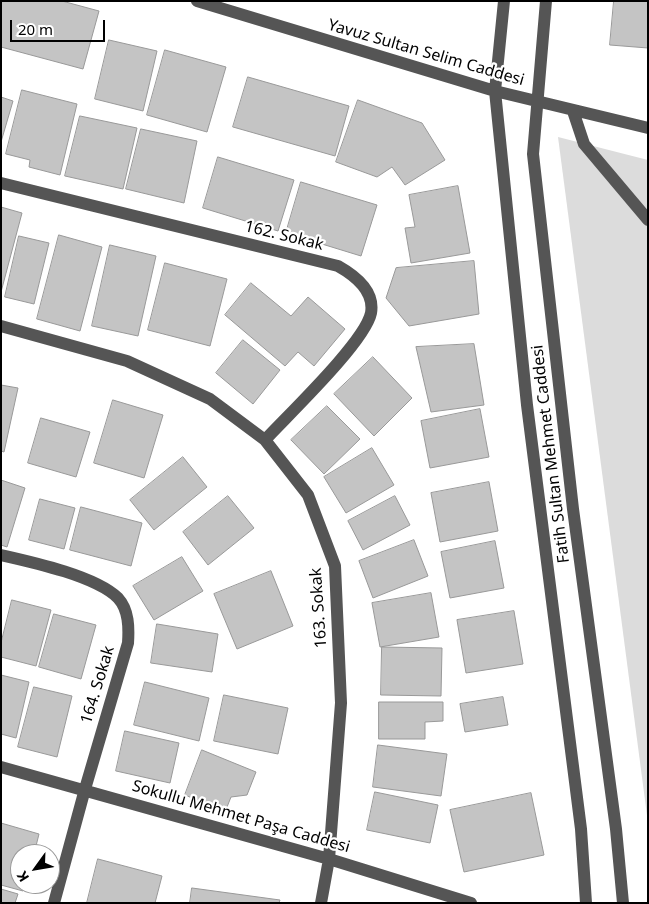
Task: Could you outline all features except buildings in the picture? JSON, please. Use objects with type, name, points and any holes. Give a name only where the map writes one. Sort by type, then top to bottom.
[{"type":"street","name":"Yavuz Sultan Selim Caddesi","points":[[197,1],[496,91],[648,128]]},
{"type":"street","name":"Fatih Sultan Mehmet Caddesi","points":[[504,1],[496,91],[527,405],[581,829],[586,903]]},
{"type":"street","name":"Fatih Sultan Mehmet Caddesi","points":[[546,1],[534,154],[573,509],[616,829],[623,903]]},
{"type":"street","points":[[573,111],[584,144],[648,220]]},
{"type":"street","name":"162. Sokak","points":[[1,183],[338,266],[357,277],[368,294],[371,312],[361,337],[265,440]]},
{"type":"street","name":"163. Sokak","points":[[1,326],[127,361],[210,399],[265,440],[308,495],[335,566],[341,703],[328,858],[321,903]]},
{"type":"street","name":"164. Sokak","points":[[1,556],[93,582],[118,599],[129,621],[128,643],[84,789],[54,903]]},
{"type":"street","name":"Sokullu Mehmet Paşa Caddesi","points":[[1,767],[328,858],[472,903]]},
{"type":"shaded area","points":[[558,137],[648,160],[648,823]]}]
